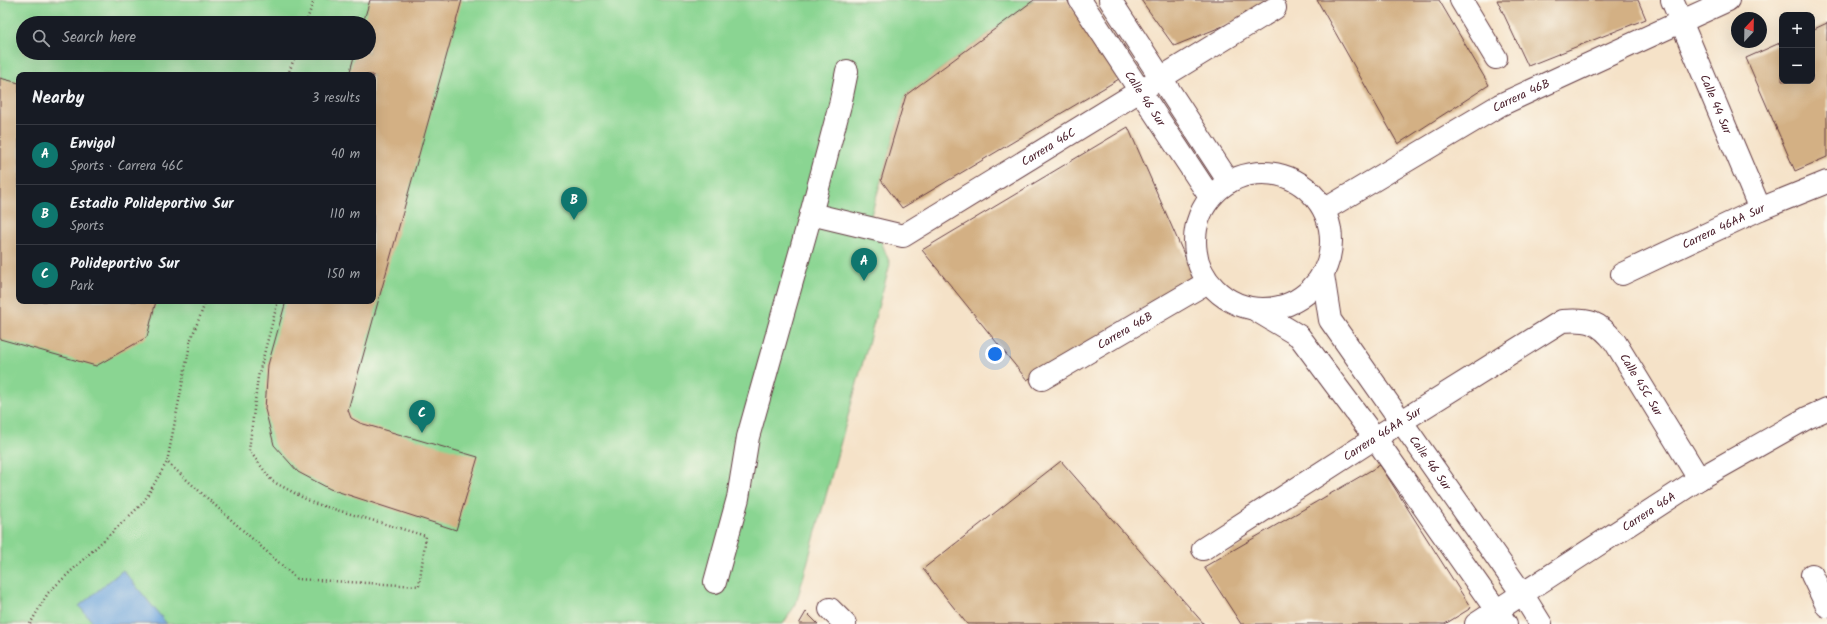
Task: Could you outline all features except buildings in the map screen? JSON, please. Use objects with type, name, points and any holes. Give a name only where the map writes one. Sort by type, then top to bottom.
[{"type":"street","name":"Calle 46 Sur","points":[[1080,0],[1210,197]]},
{"type":"street","name":"Calle 46 Sur","points":[[1110,0],[1229,182]]},
{"type":"street","points":[[1461,0],[1496,58]]},
{"type":"street","name":"Calle 44 Sur","points":[[1672,0],[1760,208]]},
{"type":"street","name":"Carrera 46B","points":[[1324,210],[1500,105],[1728,0]]},
{"type":"street","name":"Carrera 46C","points":[[811,214],[903,236],[1275,8]]},
{"type":"street","points":[[715,582],[738,498],[748,437],[811,214],[840,105],[847,71]]},
{"type":"street","points":[[1254,309],[1271,309],[1286,305],[1301,298],[1313,288],[1323,274],[1330,259],[1332,242],[1330,225],[1324,210],[1313,194],[1299,183],[1282,176],[1264,173],[1246,175],[1229,182],[1210,197],[1201,212],[1195,230],[1195,248],[1199,266],[1208,282],[1220,295],[1236,304],[1254,309],[1299,336],[1375,438],[1502,618]]},
{"type":"street","name":"Carrera 46AA Sur","points":[[1622,274],[1760,208],[1827,182]]},
{"type":"street","name":"Calle 46 Sur","points":[[1323,274],[1330,320],[1523,595],[1541,624]]},
{"type":"street","name":"Carrera 46B","points":[[1042,379],[1208,282]]},
{"type":"street","name":"Calle 45C Sur","points":[[1562,321],[1578,320],[1592,322],[1605,329],[1615,342],[1700,479]]},
{"type":"street","name":"Carrera 46AA Sur","points":[[1204,549],[1375,438],[1562,321]]},
{"type":"street","name":"Carrera 46A","points":[[1476,624],[1502,618],[1523,595],[1700,479],[1807,418],[1827,409]]},
{"type":"street","points":[[1812,575],[1827,606]]},
{"type":"path","points":[[308,16],[314,0]]},
{"type":"path","points":[[289,72],[293,60]]},
{"type":"path","points":[[30,624],[48,593],[143,503],[167,462],[191,339],[205,304]]},
{"type":"path","points":[[167,462],[297,579],[419,586],[426,536],[313,503],[272,481],[249,450],[258,377],[277,304]]},
{"type":"green space","points":[[0,0],[1034,0],[906,95],[871,215],[890,264],[796,604],[783,624],[0,624]]},
{"type":"water","points":[[123,570],[167,624],[94,624],[79,606]]},
{"type":"place","name":"Estadio Polideportivo Sur","points":[[574,220]]},
{"type":"place","name":"Envigol","points":[[864,281]]},
{"type":"place","name":"Polideportivo Sur","points":[[422,433]]}]
